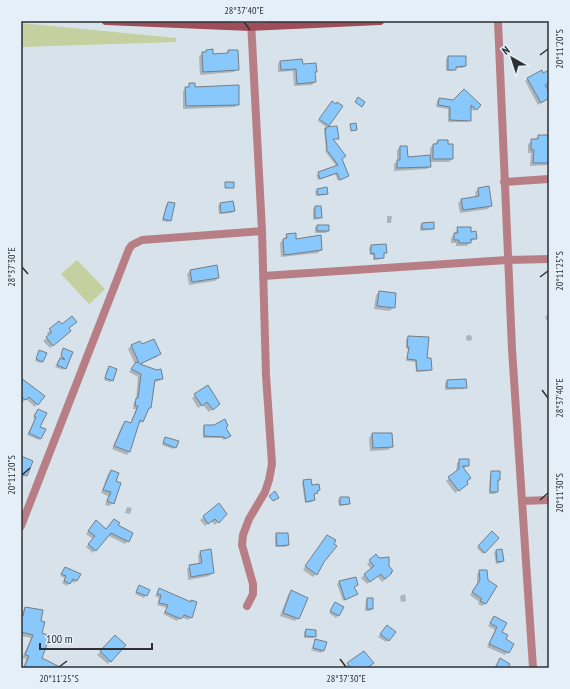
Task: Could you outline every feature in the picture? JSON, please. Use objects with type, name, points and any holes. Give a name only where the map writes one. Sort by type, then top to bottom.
[{"type":"main road","points":[[106,21],[251,24],[380,21]]},
{"type":"street","points":[[498,21],[507,260],[533,668]]},
{"type":"street","points":[[247,606],[253,594],[253,584],[242,545],[243,535],[249,519],[265,492],[272,464],[266,375],[262,231],[251,24]]},
{"type":"street","points":[[504,182],[549,179]]},
{"type":"street","points":[[21,526],[126,256],[132,245],[142,240],[262,231]]},
{"type":"street","points":[[263,276],[507,260],[549,259]]},
{"type":"street","points":[[522,501],[549,500]]},
{"type":"green space","points":[[21,23],[176,38],[176,42],[21,47]]},
{"type":"green space","points":[[77,260],[105,289],[89,304],[61,274]]},
{"type":"building","points":[[213,49],[213,54],[228,53],[228,50],[238,50],[239,70],[203,72],[202,52]]},
{"type":"building","points":[[448,56],[466,56],[466,66],[456,67],[456,70],[448,70]]},
{"type":"building","points":[[302,59],[303,64],[316,63],[316,82],[297,84],[296,69],[281,70],[280,61]]},
{"type":"building","points":[[542,70],[543,73],[549,70],[549,83],[545,85],[549,92],[549,98],[541,103],[527,78]]},
{"type":"building","points":[[189,83],[195,83],[195,87],[239,85],[239,105],[186,106],[185,87],[189,87]]},
{"type":"building","points":[[464,89],[481,105],[477,110],[471,105],[471,121],[450,120],[450,107],[438,105],[439,98],[453,100]]},
{"type":"building","points":[[358,97],[365,102],[362,107],[355,102]]},
{"type":"building","points":[[332,101],[343,106],[329,126],[319,119]]},
{"type":"building","points":[[356,123],[357,130],[351,131],[350,124]]},
{"type":"building","points":[[337,126],[339,139],[333,139],[346,156],[342,159],[349,176],[340,180],[337,173],[320,179],[318,172],[338,165],[326,149],[325,128],[326,130],[326,127]]},
{"type":"building","points":[[538,135],[548,135],[549,163],[533,163],[534,150],[531,150],[531,139],[538,139]]},
{"type":"building","points":[[438,140],[448,140],[448,144],[453,144],[453,159],[433,159],[433,144],[437,144]]},
{"type":"building","points":[[400,146],[407,146],[408,157],[430,155],[431,167],[397,168],[397,160],[400,160]]},
{"type":"building","points":[[225,182],[234,182],[234,188],[225,188]]},
{"type":"building","points":[[489,186],[492,206],[463,210],[461,199],[479,196],[478,188]]},
{"type":"building","points":[[327,187],[328,194],[318,195],[317,189]]},
{"type":"building","points":[[233,201],[235,211],[221,213],[220,203]]},
{"type":"building","points":[[168,202],[175,203],[171,221],[163,219]]},
{"type":"building","points":[[315,206],[321,206],[322,218],[315,218]]},
{"type":"building","points":[[434,222],[434,229],[422,229],[422,223]]},
{"type":"building","points":[[317,225],[329,225],[329,231],[317,231]]},
{"type":"building","points":[[457,227],[471,227],[471,232],[476,231],[477,239],[471,239],[471,243],[459,243],[459,240],[454,240],[454,233],[458,233]]},
{"type":"building","points":[[296,233],[296,239],[321,235],[322,250],[284,255],[283,239],[287,238],[286,234]]},
{"type":"building","points":[[386,244],[387,253],[384,253],[384,258],[375,259],[374,253],[371,254],[371,245]]},
{"type":"building","points":[[217,265],[219,278],[192,282],[190,270]]},
{"type":"building","points":[[379,291],[396,293],[395,308],[377,306]]},
{"type":"building","points":[[72,316],[77,322],[69,328],[71,331],[53,346],[46,337],[52,332],[49,329],[59,321],[62,324]]},
{"type":"building","points":[[408,336],[429,337],[427,358],[431,358],[432,370],[417,371],[416,360],[407,359],[409,347],[407,347]]},
{"type":"building","points":[[154,339],[161,354],[140,364],[157,370],[161,369],[163,379],[155,380],[151,408],[149,408],[143,422],[140,420],[130,452],[114,446],[125,421],[131,423],[138,406],[135,406],[136,398],[138,398],[141,374],[131,369],[136,362],[139,363],[131,345],[140,341],[142,344]]},
{"type":"building","points":[[63,348],[73,352],[66,369],[57,365],[60,358],[65,360],[61,355]]},
{"type":"building","points":[[39,350],[47,353],[43,362],[36,359]]},
{"type":"building","points":[[109,366],[117,369],[113,381],[105,378]]},
{"type":"building","points":[[21,378],[45,396],[38,405],[29,397],[26,400],[21,397]]},
{"type":"building","points":[[466,379],[467,388],[447,388],[447,380]]},
{"type":"building","points":[[208,385],[220,404],[213,410],[207,402],[202,406],[194,394]]},
{"type":"building","points":[[38,409],[47,413],[40,427],[46,429],[41,439],[29,433],[36,417],[34,416]]},
{"type":"building","points":[[225,419],[228,426],[226,428],[231,436],[225,439],[224,437],[204,436],[204,425],[214,425]]},
{"type":"building","points":[[372,433],[392,433],[393,447],[373,448]]},
{"type":"building","points":[[165,437],[179,441],[176,448],[163,443]]},
{"type":"building","points":[[21,456],[33,461],[27,476],[21,473]]},
{"type":"building","points":[[459,459],[469,459],[469,466],[462,466],[471,478],[467,481],[468,484],[459,491],[448,477],[459,469]]},
{"type":"building","points":[[111,470],[119,473],[116,481],[121,483],[114,504],[107,501],[111,492],[103,490]]},
{"type":"building","points":[[491,471],[500,471],[498,492],[490,492]]},
{"type":"building","points":[[311,479],[312,485],[319,484],[320,490],[317,491],[318,493],[314,494],[315,500],[306,502],[303,480]]},
{"type":"building","points":[[275,491],[279,498],[273,501],[269,496]]},
{"type":"building","points":[[340,497],[349,497],[350,504],[340,505]]},
{"type":"building","points":[[219,503],[227,514],[219,523],[215,519],[208,524],[203,516]]},
{"type":"building","points":[[114,519],[120,523],[118,525],[133,533],[129,542],[111,533],[96,551],[88,544],[95,536],[88,531],[96,520],[106,529]]},
{"type":"building","points":[[492,531],[499,538],[485,553],[478,546]]},
{"type":"building","points":[[276,533],[288,533],[289,545],[277,546]]},
{"type":"building","points":[[327,535],[336,540],[334,544],[337,546],[324,562],[317,575],[305,566]]},
{"type":"building","points":[[211,549],[214,573],[191,577],[189,565],[202,563],[200,551]]},
{"type":"building","points":[[502,549],[504,561],[497,562],[496,550]]},
{"type":"building","points":[[376,554],[379,558],[389,557],[389,566],[393,571],[385,579],[381,574],[370,582],[364,574],[374,566],[369,560]]},
{"type":"building","points":[[65,567],[81,574],[77,581],[73,579],[70,584],[64,581],[66,576],[61,574]]},
{"type":"building","points":[[479,570],[487,570],[488,580],[497,586],[486,604],[480,601],[482,599],[472,592],[480,580]]},
{"type":"building","points":[[356,577],[358,585],[354,587],[358,594],[345,600],[339,581]]},
{"type":"building","points":[[139,585],[150,590],[147,596],[136,592]]},
{"type":"building","points":[[159,588],[191,602],[191,600],[197,602],[192,618],[184,615],[181,619],[165,612],[168,605],[159,603],[161,595],[157,594]]},
{"type":"building","points":[[291,590],[308,598],[299,619],[283,613]]},
{"type":"building","points":[[367,598],[373,598],[373,609],[367,609]]},
{"type":"building","points":[[335,602],[344,607],[339,616],[330,611]]},
{"type":"building","points":[[25,607],[43,610],[41,621],[45,622],[42,633],[50,636],[42,658],[62,668],[24,668],[29,656],[25,655],[33,635],[21,632],[21,616],[23,616]]},
{"type":"building","points":[[494,616],[507,623],[502,632],[508,635],[506,639],[514,644],[509,653],[489,644],[497,627],[490,623]]},
{"type":"building","points":[[387,625],[396,632],[389,641],[380,634]]},
{"type":"building","points":[[306,629],[316,630],[316,637],[305,636]]},
{"type":"building","points":[[115,635],[126,645],[111,662],[100,651]]},
{"type":"building","points":[[315,639],[327,642],[324,651],[313,648]]},
{"type":"building","points":[[364,651],[374,663],[367,668],[351,668],[347,663]]},
{"type":"building","points":[[500,658],[510,664],[508,668],[495,668]]}]
